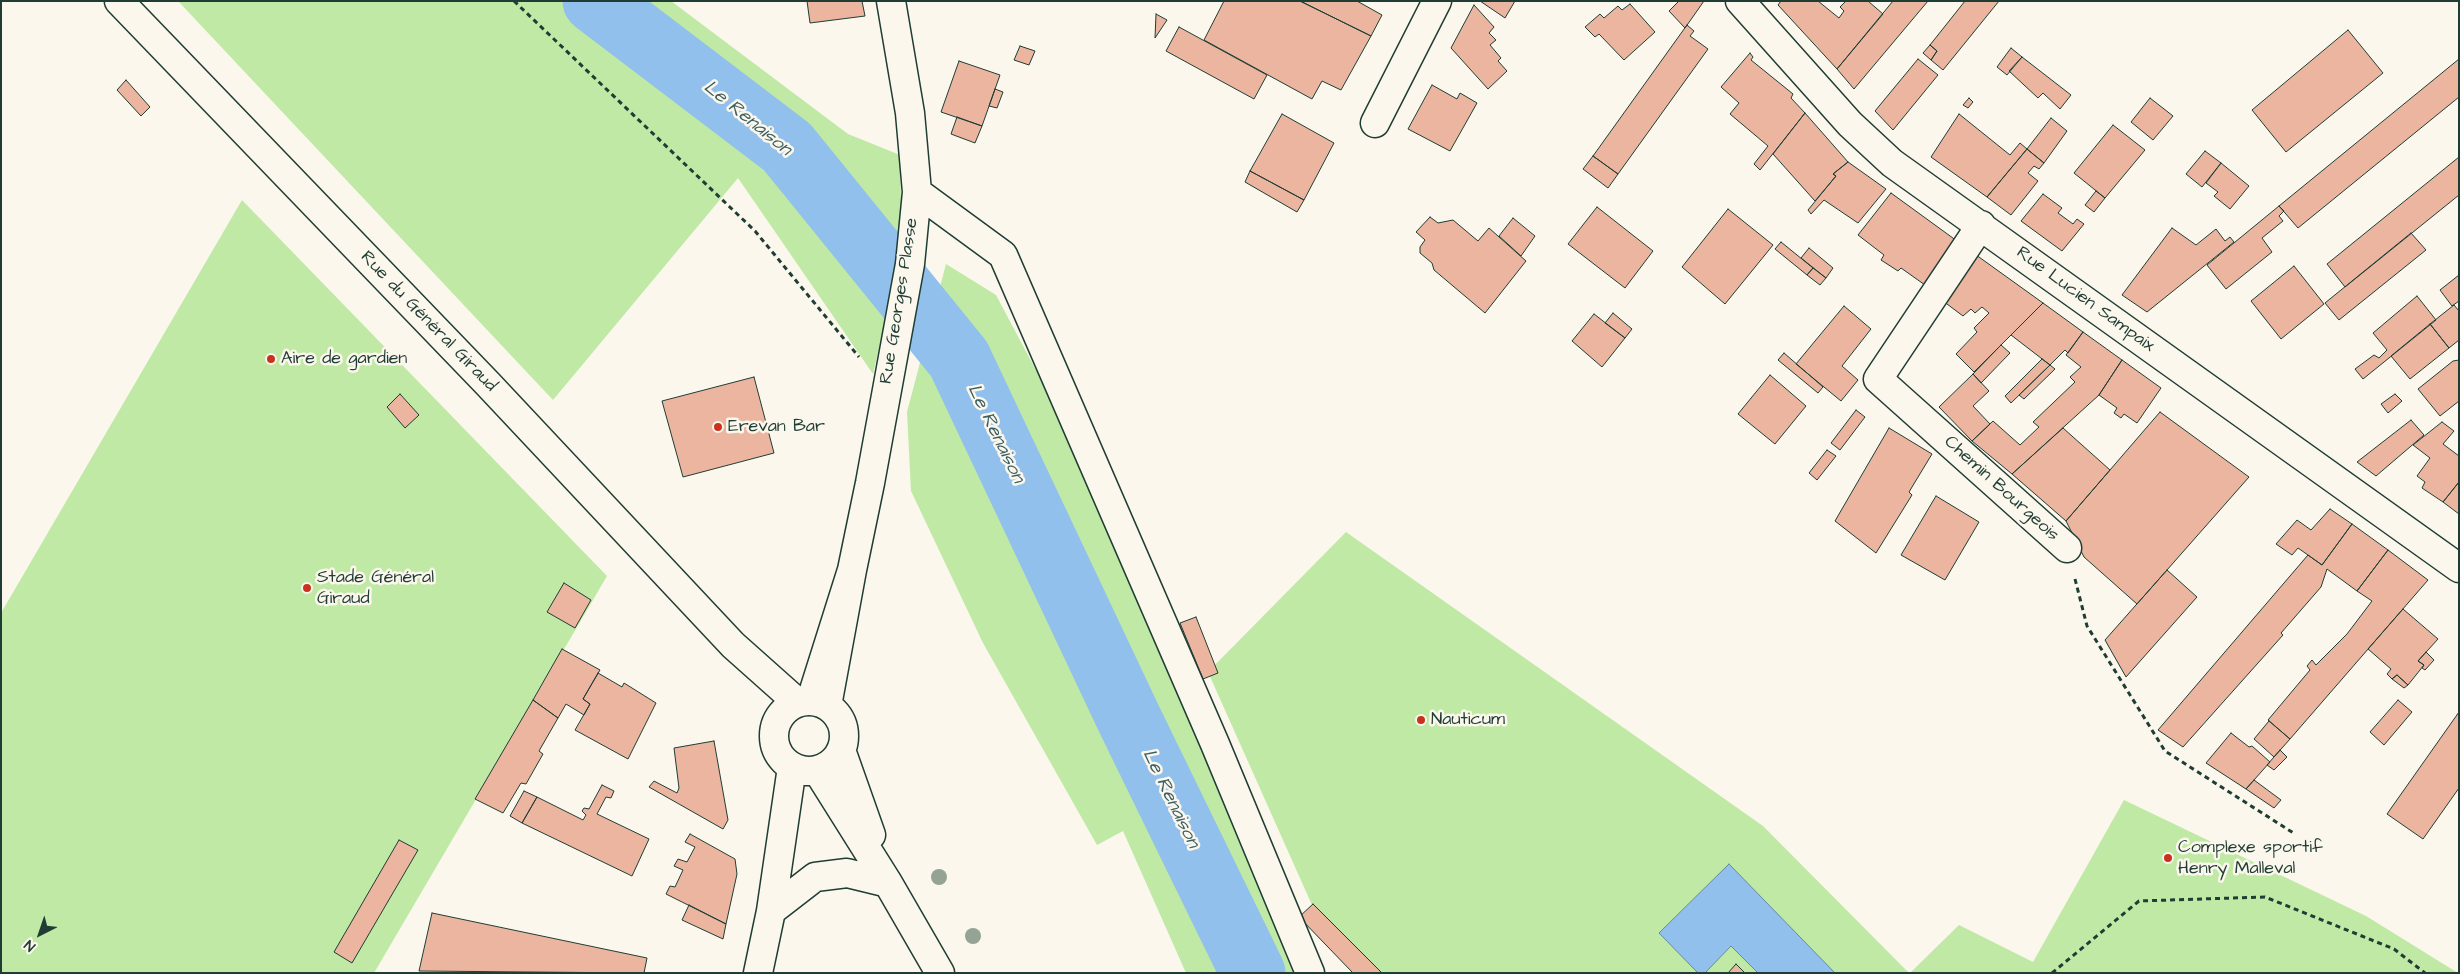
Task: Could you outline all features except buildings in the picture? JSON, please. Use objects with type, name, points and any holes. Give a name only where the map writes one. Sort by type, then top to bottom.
[{"type":"street","name":"Rue du Général Giraud","points":[[119,1],[488,384],[733,645],[812,703]]},
{"type":"street","name":"Rue Georges Plasse","points":[[812,703],[852,570],[870,484],[910,264],[917,192],[910,113],[891,1]]},
{"type":"street","points":[[1375,123],[1437,1]]},
{"type":"street","name":"Rue Lucien Sampaix","points":[[1740,1],[1850,124],[1885,157],[2372,509],[2459,568]]},
{"type":"street","points":[[917,192],[1003,255],[1215,744],[1310,973]]},
{"type":"street","name":"Chemin Bourgeois","points":[[1980,225],[1878,379],[2066,548]]},
{"type":"street","name":"Rue du Général Giraud","points":[[733,645],[777,721]]},
{"type":"street","points":[[805,769],[835,759],[841,750],[844,740],[840,721],[812,703],[788,707],[777,721],[774,742],[777,752],[805,769],[888,883],[940,973]]},
{"type":"street","points":[[841,750],[888,883]]},
{"type":"street","points":[[758,973],[805,769]]},
{"type":"street","points":[[771,911],[815,877],[847,873],[888,883]]},
{"type":"path","points":[[514,1],[756,231],[886,389]]},
{"type":"path","name":"Chemin Bourgeois","points":[[2066,548],[2087,626],[2165,751],[2294,834]]},
{"type":"path","points":[[2052,973],[2139,901],[2265,897],[2394,948],[2425,973]]},
{"type":"green space","points":[[178,1],[671,1],[848,134],[900,155],[902,249],[873,374],[738,178],[553,400]]},
{"type":"green space","name":"Stade Général Giraud","points":[[242,200],[607,576],[374,973],[1,973],[1,613]]},
{"type":"green space","points":[[946,264],[996,295],[1039,376],[1098,503],[1300,973],[1186,973],[1123,831],[1097,845],[983,643],[911,491],[907,412]]},
{"type":"green space","name":"Nauticum","points":[[1346,532],[1763,826],[1909,973],[1353,973],[1299,917],[1312,905],[1208,672]]},
{"type":"green space","name":"Complexe sportif Henry Malleval","points":[[2124,800],[2366,916],[2458,973],[1910,973],[1959,925],[2033,962]]},
{"type":"water","points":[[1729,864],[1835,973],[1758,973],[1731,946],[1705,973],[1698,973],[1659,933]]},
{"type":"waterway","name":"Le Renaison","points":[[595,1],[787,147],[959,359],[1130,721],[1253,973]]},
{"type":"place","name":"Aire de gardien","points":[[271,359]]},
{"type":"place","name":"Erevan Bar","points":[[718,427]]},
{"type":"place","name":"Stade Général Giraud","points":[[307,588]]},
{"type":"place","name":"Nauticum","points":[[1421,720]]},
{"type":"place","name":"Complexe sportif Henry Malleval","points":[[2168,858]]}]
